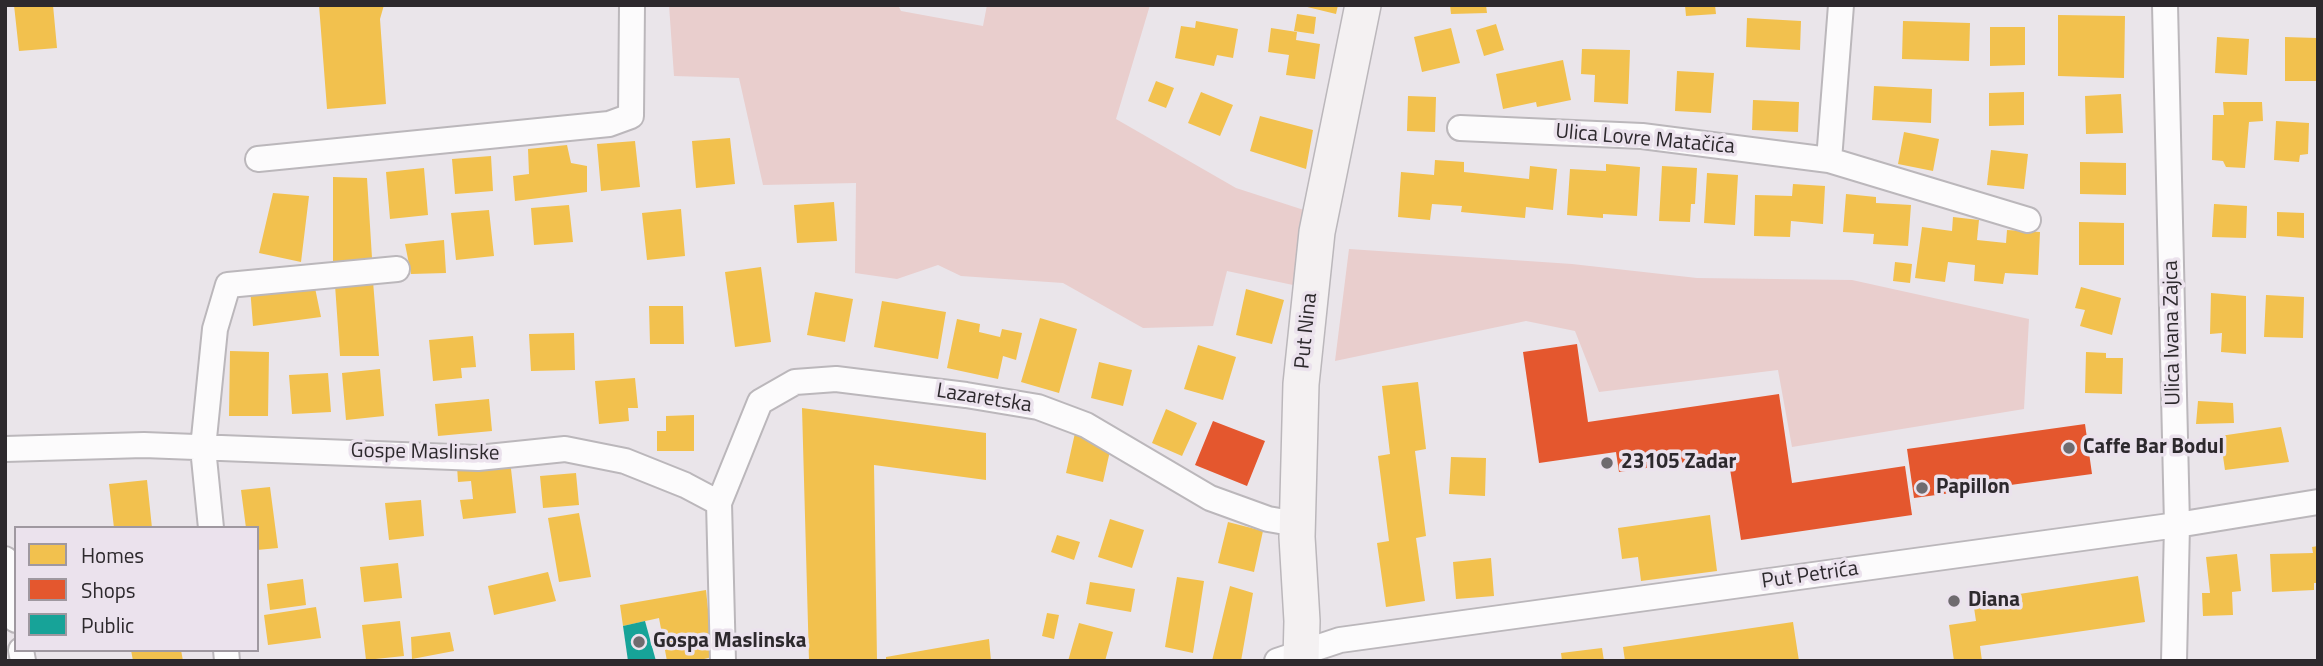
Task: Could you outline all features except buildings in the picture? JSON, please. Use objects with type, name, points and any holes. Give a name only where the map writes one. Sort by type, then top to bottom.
[{"type":"main road","name":"Put Nina","points":[[1293,658],[1301,384],[1317,232],[1363,5]]},
{"type":"street","points":[[258,159],[609,124],[631,116],[632,5]]},
{"type":"street","points":[[1829,160],[1841,5]]},
{"type":"street","name":"Ulica Ivana Zajca","points":[[2165,5],[2178,525],[2174,661]]},
{"type":"street","name":"Ulica Lovre Matačića","points":[[1460,128],[1642,136],[1829,160],[2028,220]]},
{"type":"street","points":[[211,526],[203,448],[215,329],[228,285],[397,269]]},
{"type":"street","name":"Lazaretska","points":[[719,503],[760,402],[795,382],[836,379],[942,391],[1038,407],[1086,425],[1210,498],[1268,519],[1297,524]]},
{"type":"street","name":"Gospe Maslinske","points":[[5,449],[144,446],[478,458],[565,449],[625,461],[685,485],[719,503]]},
{"type":"street","name":"Put Petrića","points":[[1293,658],[1338,640],[2178,525],[2318,502]]},
{"type":"street","points":[[719,503],[723,661]]},
{"type":"street","points":[[5,559],[14,609]]},
{"type":"shaded area","points":[[669,5],[898,5],[901,11],[983,26],[987,5],[1150,5],[1116,119],[1236,188],[1307,211],[1293,285],[1227,271],[1213,326],[1143,328],[1063,283],[961,276],[938,265],[897,279],[855,273],[856,183],[763,185],[739,78],[674,76]]},
{"type":"shaded area","points":[[1349,249],[1572,264],[1697,278],[1852,280],[2029,319],[2024,409],[1792,447],[1778,370],[1599,392],[1575,331],[1526,321],[1335,361]]},
{"type":"place","name":"Caffe Bar Bodul","points":[[2069,448]]},
{"type":"place","name":"23105 Zadar","points":[[1607,463]]},
{"type":"place","name":"Papillon","points":[[1922,488]]},
{"type":"place","name":"Diana","points":[[1954,601]]},
{"type":"place","name":"Gospa Maslinska","points":[[639,642]]}]
